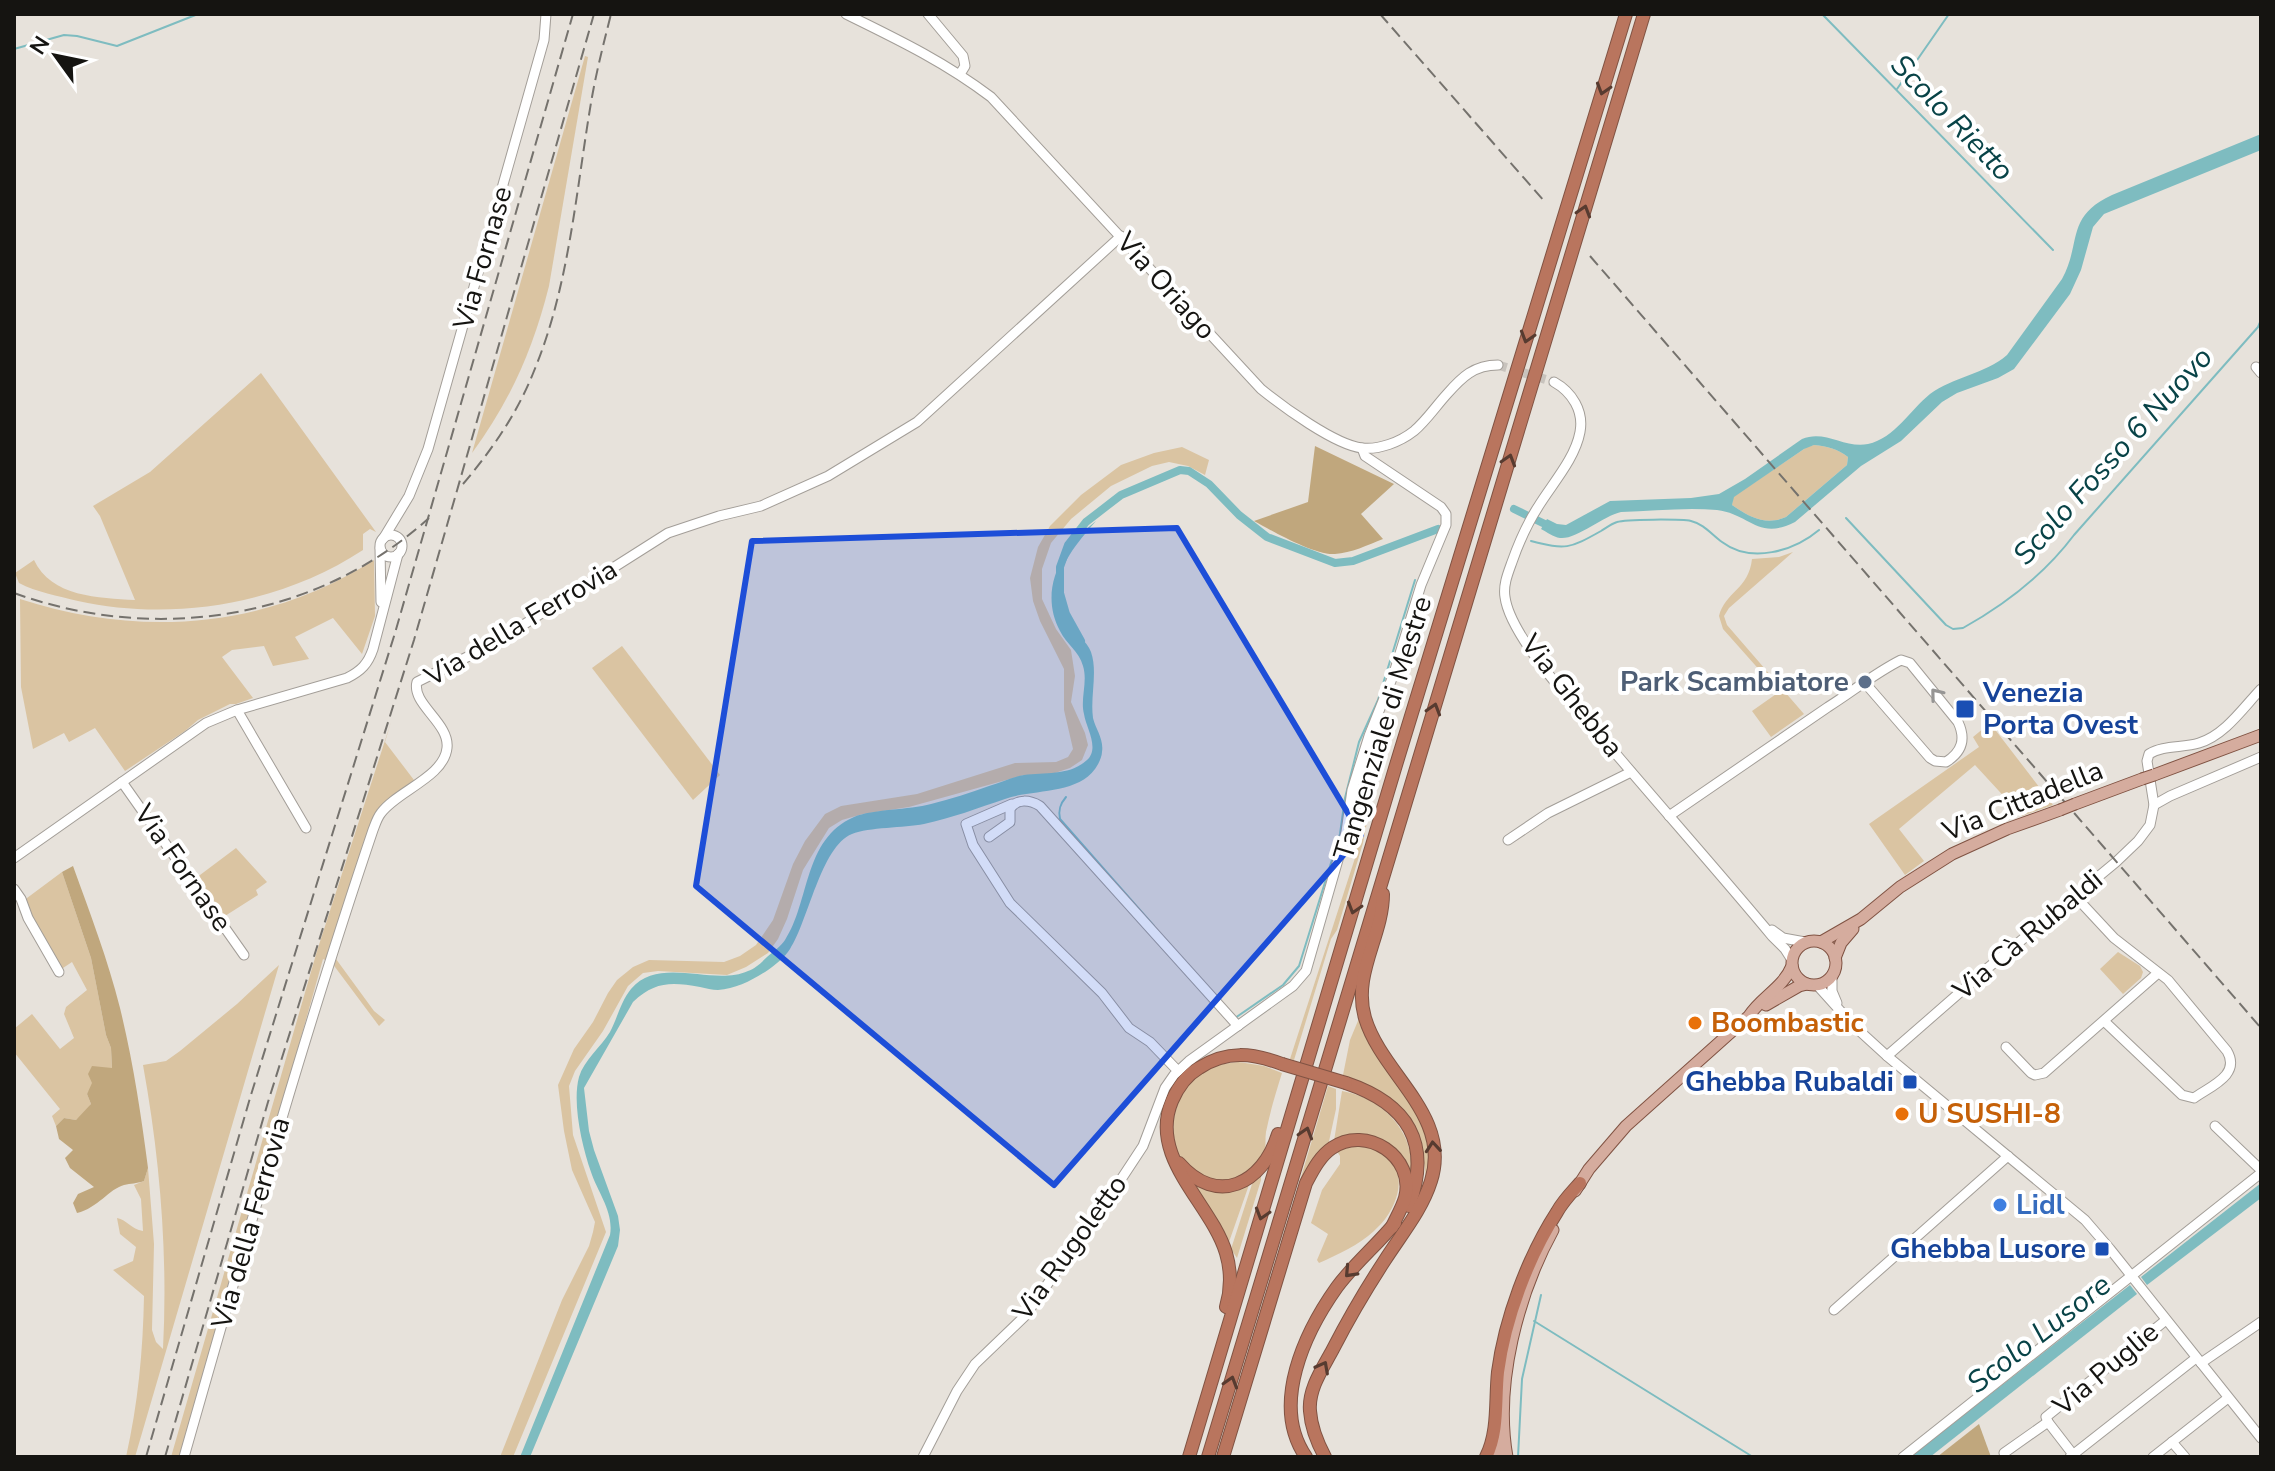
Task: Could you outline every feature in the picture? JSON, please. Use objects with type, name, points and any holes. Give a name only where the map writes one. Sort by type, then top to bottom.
[{"type":"highway","name":"Tangenziale di Mestre","points":[[1189,1457],[1626,14]]},
{"type":"highway","name":"Tangenziale di Mestre","points":[[1208,1457],[1644,14]]},
{"type":"highway","points":[[1325,1457],[1310,1410],[1312,1393],[1361,1297],[1414,1216],[1430,1184],[1435,1154],[1427,1119],[1382,1052],[1361,1000],[1363,975],[1383,908],[1382,880]]},
{"type":"highway","points":[[1201,1416],[1213,1350],[1229,1297],[1229,1270],[1219,1236],[1174,1158],[1167,1125],[1176,1093],[1194,1071],[1218,1058],[1231,1055],[1259,1056],[1365,1089],[1388,1104],[1409,1128],[1416,1143],[1419,1172],[1396,1243]]},
{"type":"highway","points":[[1174,1158],[1187,1172],[1210,1185],[1223,1187],[1246,1181],[1270,1155],[1289,1095],[1300,1086]]},
{"type":"highway","points":[[1223,1457],[1306,1183],[1318,1162],[1333,1147],[1351,1140],[1364,1140],[1385,1147],[1395,1156],[1405,1181],[1405,1197],[1392,1227]]},
{"type":"highway","points":[[1486,1457],[1494,1429],[1498,1373],[1511,1313],[1545,1233],[1558,1209],[1580,1183]]},
{"type":"highway","points":[[1306,1457],[1298,1445],[1291,1413],[1297,1364],[1338,1286],[1392,1227],[1414,1193]]},
{"type":"main road","name":"Via Cittadella","points":[[1821,942],[1836,936],[1907,882],[1952,854],[2007,829],[2261,735]]},
{"type":"main road","name":"Via Cittadella","points":[[1835,958],[1841,943],[1861,919]]},
{"type":"main road","points":[[1496,1457],[1503,1426],[1509,1358],[1525,1293],[1548,1238],[1580,1183],[1626,1126],[1749,1016],[1775,998],[1825,982],[1832,975],[1835,958],[1828,946],[1821,942],[1805,942],[1796,949],[1788,975],[1753,1008],[1749,1016]]},
{"type":"main road","points":[[1792,963],[1797,977],[1812,985]]},
{"type":"main road","points":[[1503,1426],[1507,1457]]},
{"type":"street","name":"Via Fornase","points":[[381,618],[382,544],[425,461],[544,40],[546,14]]},
{"type":"street","name":"Via Oriago","points":[[846,14],[933,58],[991,97],[1261,389],[1279,404],[1339,440],[1362,448]]},
{"type":"street","points":[[928,14],[963,56],[965,66],[960,74]]},
{"type":"street","name":"Via della Ferrovia","points":[[184,1457],[282,1114],[373,830],[381,813],[436,769],[446,754],[448,743],[445,734],[416,692],[418,681],[493,644],[668,533],[761,506],[828,476],[917,422],[1121,236]]},
{"type":"street","points":[[1362,448],[1382,446],[1402,439],[1421,424],[1467,373],[1486,365],[1498,365]]},
{"type":"street","name":"Via Ghebba","points":[[1554,382],[1565,389],[1577,406],[1580,432],[1563,467],[1525,529],[1505,580],[1504,593],[1511,617],[1527,645],[1562,690],[1785,949],[1792,963]]},
{"type":"street","name":"Via Rugoletto","points":[[923,1457],[957,1391],[975,1364],[1025,1316],[1143,1146],[1165,1088],[1178,1071],[1298,982],[1309,964],[1346,832],[1352,790],[1393,676],[1421,585],[1446,525],[1446,514],[1441,507],[1365,456],[1362,448]]},
{"type":"street","name":"Via Fornase","points":[[14,858],[198,729],[237,710],[354,674],[369,660],[402,547],[401,521],[408,499]]},
{"type":"street","points":[[398,554],[388,556],[382,544],[391,535],[400,539]]},
{"type":"street","points":[[1669,816],[1868,681],[1901,660],[1910,663],[1958,722],[1962,742],[1956,754],[1946,762],[1930,758],[1868,681]]},
{"type":"street","points":[[2261,689],[2215,735],[2201,743],[2158,749],[2149,754],[2147,766],[2154,805],[2261,757]]},
{"type":"street","points":[[237,710],[306,828]]},
{"type":"street","name":"Via Ghebba","points":[[1508,840],[1548,813],[1631,772]]},
{"type":"street","name":"Via Fornase","points":[[122,782],[244,955]]},
{"type":"street","points":[[1178,1071],[1150,1042],[1129,1028],[1102,993],[1010,903],[973,845],[966,824],[1012,804],[1027,801],[1042,808],[1238,1026]]},
{"type":"street","points":[[989,837],[1012,820],[1012,804]]},
{"type":"street","name":"Via Cà Rubaldi","points":[[1887,1056],[2116,862],[2150,825],[2154,805]]},
{"type":"street","points":[[14,889],[59,972]]},
{"type":"street","points":[[2074,895],[2114,938],[2168,980],[2227,1051],[2232,1062],[2227,1075],[2194,1098],[2185,1097],[2104,1021]]},
{"type":"street","name":"Via Ghebba","points":[[1762,922],[1783,938],[1805,942]]},
{"type":"street","points":[[2006,1047],[2031,1073],[2040,1075],[2158,973]]},
{"type":"street","points":[[1832,975],[1832,991],[1845,1016]]},
{"type":"street","points":[[1812,985],[1887,1056],[2085,1220],[2261,1438]]},
{"type":"street","points":[[1903,1457],[2261,1172],[2215,1126]]},
{"type":"street","points":[[1834,1310],[2008,1156]]},
{"type":"street","name":"Via Puglie","points":[[2073,1456],[2046,1417],[2166,1320]]},
{"type":"street","points":[[2073,1456],[2198,1361],[2261,1322]]},
{"type":"street","points":[[2153,1457],[2228,1398]]},
{"type":"street","points":[[2004,1453],[2048,1422]]},
{"type":"street","points":[[2172,1442],[2185,1457]]},
{"type":"highlighted area","points":[[1177,528],[1361,835],[1054,1185],[696,886],[752,541]]},
{"type":"shaded area","points":[[585,56],[588,57],[543,309],[528,353],[509,393],[472,453]]},
{"type":"shaded area","points":[[261,373],[376,532],[370,529],[363,534],[363,550],[297,584],[225,604],[188,608],[114,607],[78,601],[19,583],[15,573],[34,560],[52,582],[64,588],[92,596],[135,600],[93,506],[150,472]]},
{"type":"shaded area","points":[[1814,445],[1844,454],[1848,457],[1847,465],[1786,517],[1772,521],[1758,519],[1732,505],[1733,497]]},
{"type":"shaded area","points":[[1315,446],[1394,484],[1361,514],[1383,539],[1347,552],[1327,554],[1294,542],[1254,521],[1308,502]]},
{"type":"shaded area","points":[[1182,447],[1209,460],[1205,475],[1188,466],[1169,462],[1152,466],[1111,486],[1071,519],[1051,543],[1042,569],[1042,599],[1056,629],[1071,650],[1075,676],[1071,702],[1088,745],[1082,760],[1070,768],[1046,776],[1024,775],[909,807],[842,820],[829,828],[803,870],[787,919],[768,953],[727,975],[658,971],[643,973],[628,986],[603,1031],[575,1071],[569,1086],[573,1135],[606,1232],[513,1457],[500,1457],[562,1300],[593,1232],[595,1222],[572,1170],[558,1085],[574,1049],[608,993],[617,980],[633,967],[649,960],[724,962],[756,945],[773,920],[793,864],[805,841],[825,814],[841,806],[917,794],[1015,763],[1056,762],[1068,757],[1073,749],[1064,710],[1064,669],[1033,601],[1030,578],[1038,547],[1050,526],[1081,495],[1121,465]]},
{"type":"shaded area","points":[[1793,552],[1729,608],[1724,616],[1727,625],[1804,714],[1771,737],[1752,711],[1779,692],[1723,629],[1719,616],[1726,601],[1742,584],[1752,559],[1779,557]]},
{"type":"shaded area","points":[[374,560],[375,616],[362,654],[333,618],[295,637],[309,659],[273,666],[264,646],[232,650],[222,657],[253,698],[230,704],[198,720],[125,771],[95,728],[69,742],[64,733],[33,749],[21,687],[20,599],[111,619],[156,622],[202,620],[246,613],[290,601],[333,583]]},
{"type":"shaded area","points":[[622,646],[720,775],[693,800],[592,668]]},
{"type":"shaded area","points":[[391,722],[385,742],[417,784],[391,805],[376,830],[336,959],[374,1011],[385,1020],[379,1026],[332,963],[323,959],[183,1457],[171,1457],[317,951]]},
{"type":"shaded area","points":[[1990,723],[2053,805],[2022,816],[1975,765],[1899,829],[1924,861],[1905,875],[1869,824],[1979,747],[1973,737]]},
{"type":"shaded area","points":[[1371,801],[1363,843],[1337,930],[1331,939],[1294,1060],[1290,1059],[1355,858],[1365,808]]},
{"type":"shaded area","points":[[236,848],[267,882],[256,890],[258,895],[225,916],[196,878]]},
{"type":"shaded area","points":[[73,866],[120,1008],[148,1168],[144,1181],[119,1187],[77,1213],[73,1203],[78,1194],[94,1187],[70,1168],[65,1158],[73,1150],[59,1139],[56,1126],[64,1118],[76,1120],[91,1104],[87,1094],[92,1083],[88,1074],[92,1066],[112,1068],[111,1048],[91,958],[62,872]]},
{"type":"shaded area","points":[[62,872],[91,958],[111,1048],[112,1069],[102,1069],[87,1094],[91,1104],[85,1113],[76,1120],[64,1118],[56,1126],[52,1116],[60,1109],[14,1052],[14,1029],[32,1014],[60,1049],[74,1038],[64,1014],[66,1007],[87,990],[72,962],[60,970],[23,901]]},
{"type":"shaded area","points":[[2118,952],[2140,966],[2143,972],[2141,978],[2123,994],[2100,969]]},
{"type":"shaded area","points":[[279,965],[135,1457],[126,1457],[139,1377],[144,1296],[113,1270],[133,1261],[136,1247],[120,1234],[117,1218],[143,1231],[141,1199],[134,1185],[144,1181],[148,1168],[154,1244],[152,1330],[156,1342],[163,1349],[161,1207],[143,1065],[166,1061],[180,1051]]},
{"type":"shaded area","points":[[1360,1016],[1426,1133],[1430,1156],[1426,1177],[1421,1140],[1408,1115],[1382,1092],[1343,1075],[1350,1040]]},
{"type":"shaded area","points":[[1239,1062],[1282,1073],[1266,1134],[1265,1150],[1259,1162],[1244,1174],[1229,1180],[1210,1179],[1194,1172],[1183,1162],[1176,1148],[1175,1116],[1187,1086],[1198,1075],[1208,1069]]},
{"type":"shaded area","points":[[1328,1086],[1336,1089],[1336,1109],[1328,1146],[1299,1184]]},
{"type":"shaded area","points":[[1342,1091],[1375,1104],[1401,1129],[1410,1152],[1410,1185],[1390,1148],[1334,1141]]},
{"type":"shaded area","points":[[1354,1143],[1373,1148],[1394,1164],[1399,1187],[1396,1199],[1383,1222],[1368,1236],[1319,1263],[1317,1260],[1328,1234],[1311,1223],[1322,1190],[1340,1164],[1335,1148]]},
{"type":"shaded area","points":[[1259,1175],[1261,1180],[1237,1258],[1231,1249],[1253,1181],[1250,1182],[1229,1242],[1190,1180],[1198,1184]]},
{"type":"shaded area","points":[[1979,1424],[1991,1457],[1937,1457]]},
{"type":"water","points":[[2261,134],[2261,150],[2104,214],[2093,227],[2081,270],[2070,294],[2014,369],[1942,402],[1901,441],[1861,466],[1795,522],[1772,529],[1763,528],[1728,512],[1681,509],[1621,512],[1566,538],[1541,529],[1547,519],[1566,525],[1610,501],[1719,494],[1802,439],[1819,436],[1860,445],[1878,441],[1902,423],[1930,394],[1989,367],[2007,355],[2062,279],[2081,221],[2097,203]],"holes":[[[1814,445],[1844,454],[1848,457],[1847,465],[1786,517],[1772,521],[1758,519],[1732,505],[1734,497]]]},
{"type":"water","points":[[1096,521],[1069,556],[1063,568],[1059,593],[1069,623],[1087,644],[1093,660],[1093,718],[1102,747],[1101,759],[1095,769],[1077,783],[1065,787],[1016,796],[924,824],[852,834],[841,841],[832,853],[797,937],[788,952],[771,968],[731,988],[716,990],[681,984],[664,985],[649,990],[633,1002],[584,1088],[594,1150],[618,1216],[618,1246],[530,1457],[520,1457],[610,1235],[608,1210],[591,1172],[581,1137],[577,1087],[581,1071],[610,1032],[631,989],[643,979],[657,974],[734,975],[758,965],[785,940],[816,856],[825,840],[837,827],[854,817],[931,804],[1020,776],[1073,769],[1087,760],[1092,744],[1083,708],[1083,666],[1060,631],[1052,600],[1057,570],[1064,556]]},
{"type":"water","points":[[2261,1183],[2261,1198],[2147,1285],[2141,1277]]},
{"type":"water","points":[[2130,1285],[2137,1294],[1930,1457],[1910,1457]]},
{"type":"waterway","name":"Scolo Rietto","points":[[14,49],[64,35],[117,46],[198,14]]},
{"type":"waterway","name":"Scolo Rietto","points":[[1822,14],[2053,250]]},
{"type":"waterway","points":[[1897,89],[1949,14]]},
{"type":"waterway","name":"Scolo Fosso 6 Nuovo","points":[[1846,518],[1946,625],[1953,629],[1963,628],[2009,599],[2050,563],[2261,320]]},
{"type":"waterway","points":[[1081,641],[1066,614],[1060,593],[1060,567],[1068,545],[1086,522],[1121,495],[1180,470],[1189,471],[1209,484],[1239,515],[1267,537],[1335,563],[1353,561],[1438,529]]},
{"type":"waterway","points":[[1514,509],[1551,527]]},
{"type":"waterway","name":"Scolo Fosso 6 Nuovo","points":[[1531,541],[1567,546],[1617,522],[1686,520],[1700,525],[1733,549],[1759,553],[1785,549],[1819,530]]},
{"type":"waterway","name":"Scolo Fosso 6 Nuovo","points":[[1235,1018],[1283,985],[1299,966],[1340,834],[1359,742],[1378,700],[1415,580]]},
{"type":"waterway","name":"Scolo Fosso 6 Nuovo","points":[[1066,797],[1060,807],[1060,819],[1154,926]]},
{"type":"waterway","points":[[1518,1457],[1522,1379],[1541,1295]]},
{"type":"waterway","points":[[1534,1321],[1753,1457]]},
{"type":"tunnel","points":[[1498,365],[1554,382]]},
{"type":"railway","points":[[146,1457],[250,1098],[395,633],[573,14]]},
{"type":"railway","points":[[165,1457],[268,1102],[414,640],[594,14]]},
{"type":"railway","points":[[463,484],[512,416],[528,386],[546,338],[564,270],[592,97],[611,14]]},
{"type":"railway","points":[[1380,14],[1545,202]]},
{"type":"railway","points":[[1590,256],[2261,1028]]},
{"type":"railway","points":[[14,593],[68,609],[122,617],[177,619],[232,613],[285,600],[336,580],[385,553],[429,518]]},
{"type":"place","name":"Park Scambiatore","points":[[1865,682]]},
{"type":"place","name":"Venezia Porta Ovest","points":[[1965,709]]},
{"type":"place","name":"Boombastic","points":[[1695,1023]]},
{"type":"place","name":"Ghebba Rubaldi","points":[[1910,1082]]},
{"type":"place","name":"U SUSHI-8","points":[[1902,1114]]},
{"type":"place","name":"Lidl","points":[[2000,1205]]},
{"type":"place","name":"Ghebba Lusore","points":[[2102,1249]]},
{"type":"water label","name":"Scolo Lusore","points":[[2039,1334]]}]
